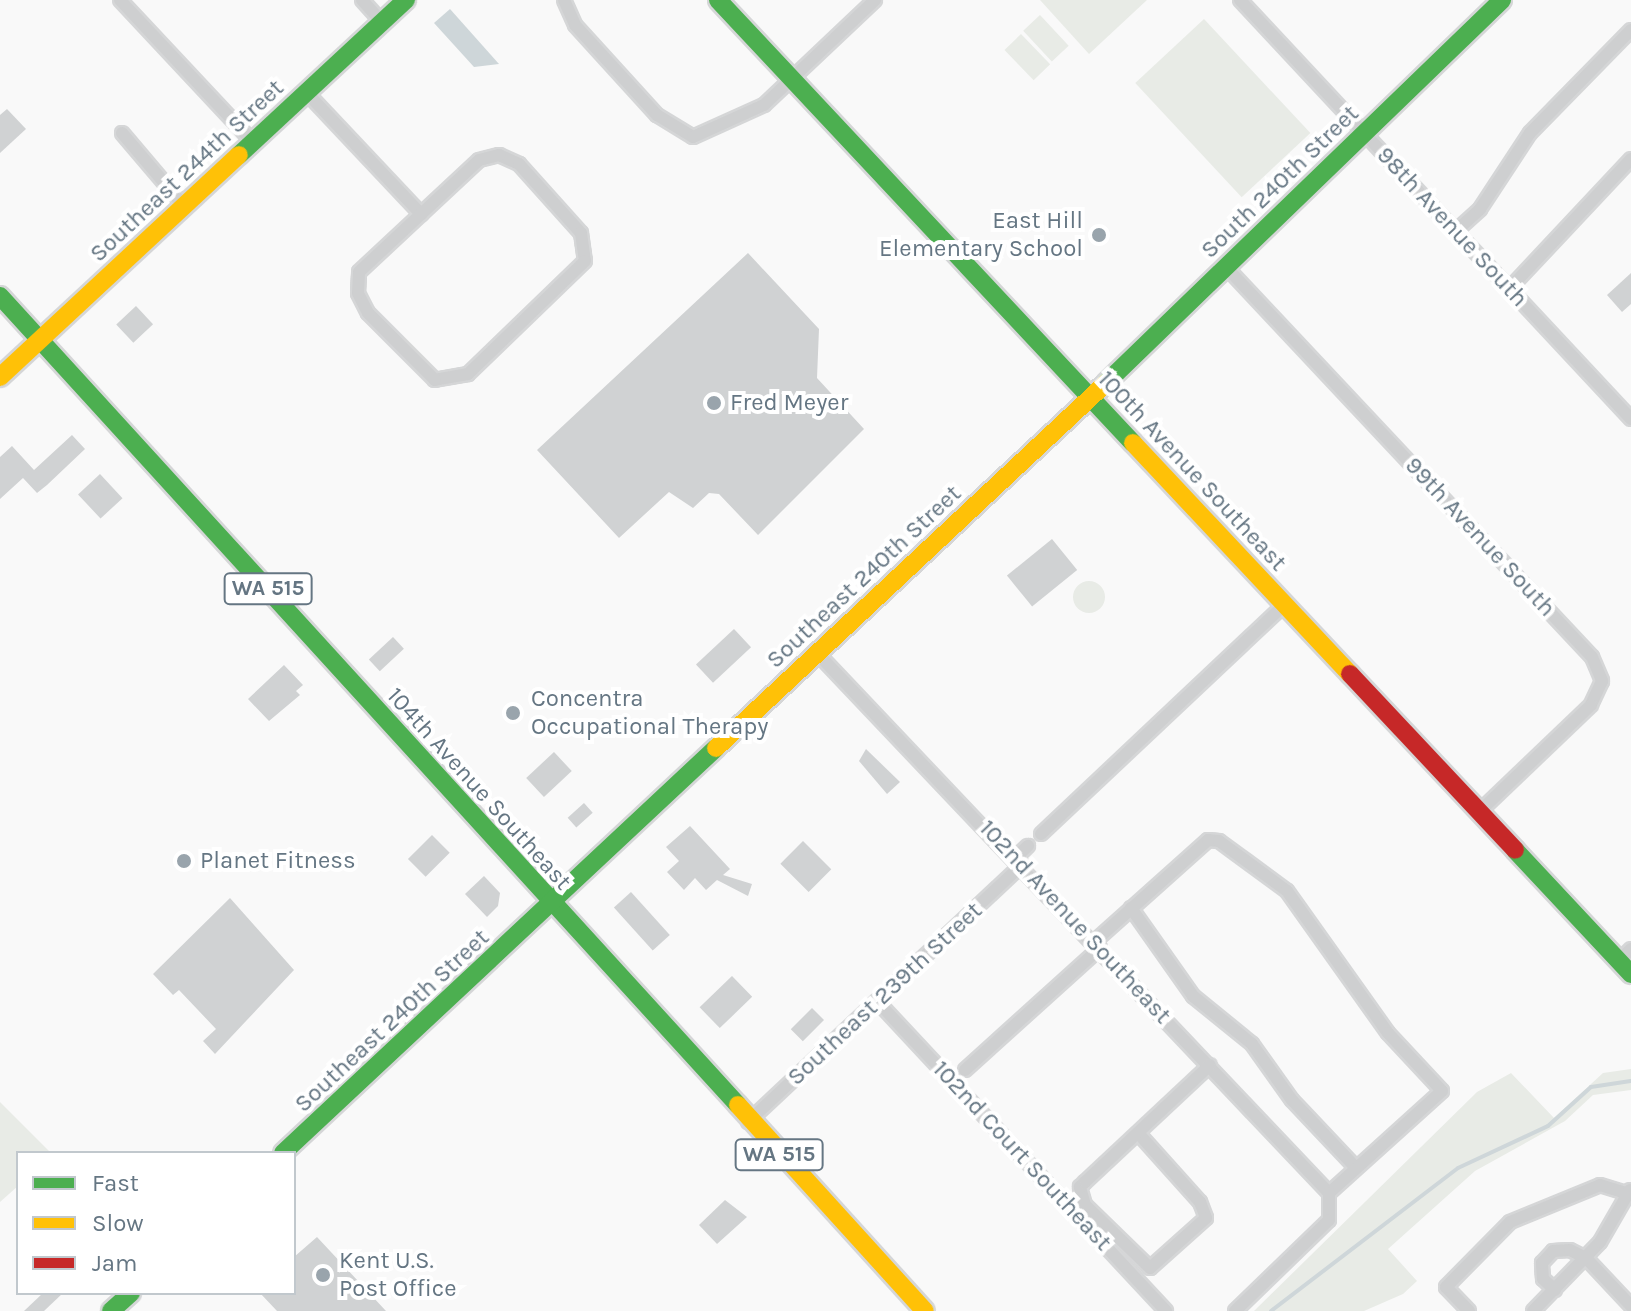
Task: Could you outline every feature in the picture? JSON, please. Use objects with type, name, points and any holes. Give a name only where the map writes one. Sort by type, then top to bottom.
[{"type":"main road","name":"Southeast 244th Street","points":[[0,377],[406,0]]},
{"type":"main road","name":"100th Avenue Southeast","points":[[718,0],[1283,606],[1627,961]]},
{"type":"main road","name":"South 240th Street","points":[[1091,397],[1502,0]]},
{"type":"main road","name":"104th Avenue Southeast","points":[[0,296],[552,907],[925,1311]]},
{"type":"main road","name":"Southeast 240th Street","points":[[285,1151],[552,907],[1091,397]]},
{"type":"main road","points":[[111,1311],[129,1295]]},
{"type":"street","points":[[120,0],[253,142]]},
{"type":"street","points":[[362,0],[382,22]]},
{"type":"street","points":[[564,0],[575,25],[668,126],[693,137],[724,128],[793,80],[875,0]]},
{"type":"street","name":"98th Avenue South","points":[[1240,0],[1631,419]]},
{"type":"street","points":[[1457,230],[1480,209],[1530,133],[1631,30]]},
{"type":"street","points":[[306,92],[421,214]]},
{"type":"street","points":[[122,133],[184,206]]},
{"type":"street","points":[[499,155],[519,164],[581,233],[587,249],[578,270],[468,374],[446,382],[428,376],[368,313],[358,293],[363,267],[421,214],[479,160],[499,155]]},
{"type":"street","points":[[1510,288],[1631,159]]},
{"type":"street","name":"99th Avenue South","points":[[1226,267],[1592,657],[1602,681],[1591,705],[1480,811]]},
{"type":"street","points":[[1041,834],[1283,606]]},
{"type":"street","name":"102nd Avenue Southeast","points":[[818,654],[1329,1193]]},
{"type":"street","points":[[965,1070],[1097,945],[1131,908],[1208,840],[1219,841],[1287,891],[1388,1033],[1442,1091],[1329,1193],[1329,1220],[1235,1311]]},
{"type":"street","name":"Southeast 239th Street","points":[[748,1122],[877,1001],[1018,862],[1028,846]]},
{"type":"street","points":[[1131,908],[1193,996],[1252,1044],[1292,1100],[1356,1168]]},
{"type":"street","name":"102nd Court Southeast","points":[[877,1001],[1166,1311]]},
{"type":"street","points":[[1138,1133],[1210,1065]]},
{"type":"street","name":"102nd Court Southeast","points":[[1138,1133],[1204,1208],[1201,1225],[1155,1267],[1143,1265],[1080,1194],[1138,1133]]},
{"type":"street","points":[[1469,1311],[1446,1287],[1510,1222],[1600,1185],[1629,1191],[1586,1258],[1533,1311]]},
{"type":"street","points":[[1555,1290],[1543,1279],[1547,1256],[1562,1249],[1586,1258],[1631,1306]]},
{"type":"street","points":[[1572,1273],[1601,1274]]},
{"type":"shaded area","points":[[1040,0],[1147,0],[1089,54]]},
{"type":"shaded area","points":[[450,9],[499,64],[474,67],[434,23]]},
{"type":"shaded area","points":[[1040,15],[1069,46],[1052,61],[1023,31]]},
{"type":"shaded area","points":[[1204,19],[1310,133],[1242,197],[1135,83]]},
{"type":"shaded area","points":[[1021,34],[1050,64],[1034,80],[1004,50]]},
{"type":"shaded area","points":[[1089,581],[1100,586],[1105,597],[1100,608],[1089,613],[1078,608],[1073,597],[1078,586]]},
{"type":"shaded area","points":[[1631,1069],[1631,1090],[1593,1095],[1565,1121],[1475,1171],[1388,1249],[1417,1281],[1403,1294],[1364,1311],[1254,1311],[1477,1092],[1511,1073],[1554,1118],[1603,1073]]},
{"type":"shaded area","points":[[0,1102],[49,1151],[16,1151],[16,1188],[0,1202]]},
{"type":"building","points":[[7,109],[26,129],[0,153],[0,115]]},
{"type":"building","name":"Fred Meyer","points":[[748,253],[819,329],[817,378],[864,429],[758,535],[719,494],[709,493],[693,508],[669,492],[619,538],[537,450]]},
{"type":"building","points":[[1631,273],[1631,304],[1622,312],[1607,295]]},
{"type":"building","points":[[136,306],[153,324],[133,343],[116,324]]},
{"type":"building","points":[[72,435],[85,449],[47,485],[37,493],[23,478],[0,499],[0,457],[12,446],[34,470]]},
{"type":"building","points":[[100,474],[123,498],[101,519],[78,494]]},
{"type":"building","points":[[1052,539],[1077,570],[1032,607],[1007,576]]},
{"type":"building","points":[[734,629],[751,647],[713,683],[696,664]]},
{"type":"building","points":[[393,637],[404,649],[380,671],[369,660]]},
{"type":"building","points":[[284,665],[303,685],[296,691],[300,695],[269,721],[248,699]]},
{"type":"building","points":[[866,749],[900,782],[887,794],[859,761]]},
{"type":"building","points":[[554,752],[572,771],[544,797],[526,778]]},
{"type":"building","points":[[584,803],[593,813],[576,827],[568,818]]},
{"type":"building","points":[[690,826],[730,869],[723,875],[752,884],[748,896],[717,880],[706,890],[695,878],[684,890],[667,872],[679,861],[666,847]]},
{"type":"building","points":[[432,835],[450,853],[426,877],[408,859]]},
{"type":"building","points":[[803,841],[831,869],[809,892],[780,864]]},
{"type":"building","points":[[484,876],[500,893],[498,906],[487,917],[465,894]]},
{"type":"building","points":[[631,892],[670,935],[653,950],[614,907]]},
{"type":"building","points":[[230,898],[294,970],[215,1054],[203,1041],[216,1029],[179,990],[173,995],[153,974]]},
{"type":"building","points":[[732,976],[752,997],[720,1028],[700,1007]]},
{"type":"building","points":[[812,1008],[824,1020],[803,1041],[791,1029]]},
{"type":"building","points":[[725,1200],[747,1217],[717,1244],[699,1225]]},
{"type":"building","name":"Kent U.S. Post Office","points":[[317,1237],[386,1311],[277,1311],[262,1295],[296,1295],[296,1255]]},
{"type":"building","points":[[41,1295],[61,1295],[44,1311],[24,1311]]},
{"type":"waterway","points":[[1271,1311],[1458,1168],[1548,1126],[1591,1087],[1631,1081]]},
{"type":"traffic: fast","points":[[239,155],[406,0]]},
{"type":"traffic: fast","points":[[718,0],[1133,443]]},
{"type":"traffic: fast","points":[[1106,383],[1502,0]]},
{"type":"traffic: fast","points":[[0,296],[738,1105]]},
{"type":"traffic: fast","points":[[285,1151],[716,748]]},
{"type":"traffic: fast","points":[[1515,850],[1631,974]]},
{"type":"traffic: fast","points":[[111,1311],[129,1295]]},
{"type":"traffic: slow","points":[[0,377],[239,155]]},
{"type":"traffic: slow","points":[[716,748],[1106,383]]},
{"type":"traffic: slow","points":[[1133,443],[1350,674]]},
{"type":"traffic: slow","points":[[738,1105],[925,1311]]},
{"type":"traffic: jam","points":[[1350,674],[1515,850]]},
{"type":"place","name":"East Hill Elementary School","points":[[1099,235]]},
{"type":"place","name":"Fred Meyer","points":[[714,403]]},
{"type":"place","name":"Concentra Occupational Therapy","points":[[513,713]]},
{"type":"place","name":"Planet Fitness","points":[[184,861]]},
{"type":"place","name":"Kent U.S. Post Office","points":[[323,1275]]}]
